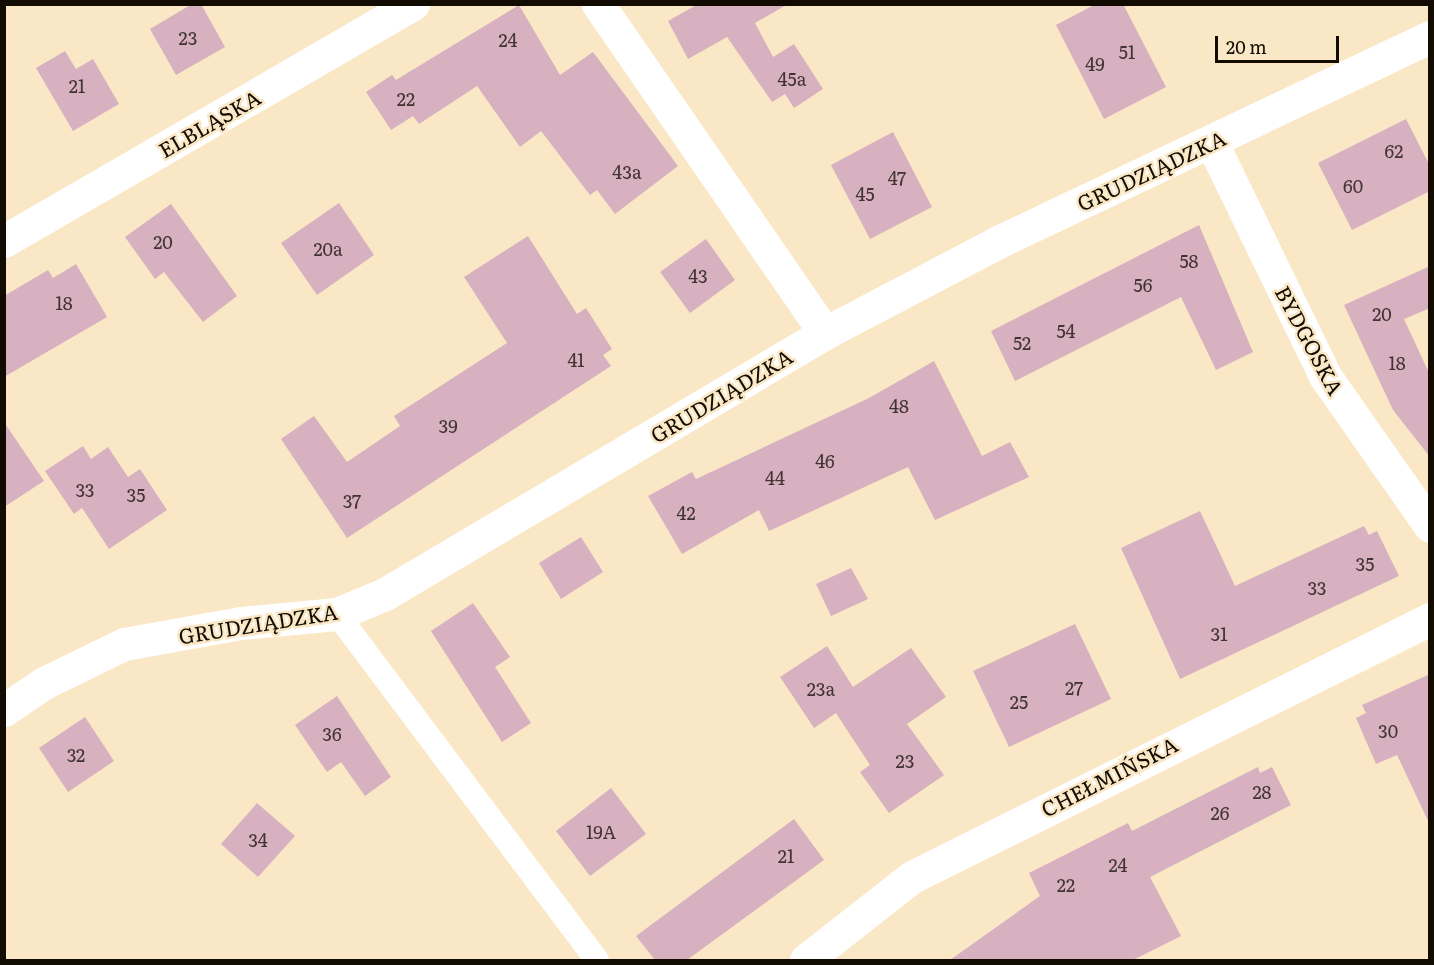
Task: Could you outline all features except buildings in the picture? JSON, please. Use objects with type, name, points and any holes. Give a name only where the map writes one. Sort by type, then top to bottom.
[{"type":"street","name":"ELBLĄSKA","points":[[4,241],[413,4]]},
{"type":"street","points":[[598,4],[825,333]]},
{"type":"street","name":"GRUDZIĄDZKA","points":[[4,710],[44,682],[124,644],[241,623],[337,614],[386,594],[825,333],[998,242],[1430,37]]},
{"type":"street","name":"BYDGOSKA","points":[[1210,141],[1325,376],[1430,526]]},
{"type":"street","name":"CHEŁMIŃSKA","points":[[806,960],[912,878],[1430,619]]},
{"type":"lane","points":[[337,614],[597,960]]}]
